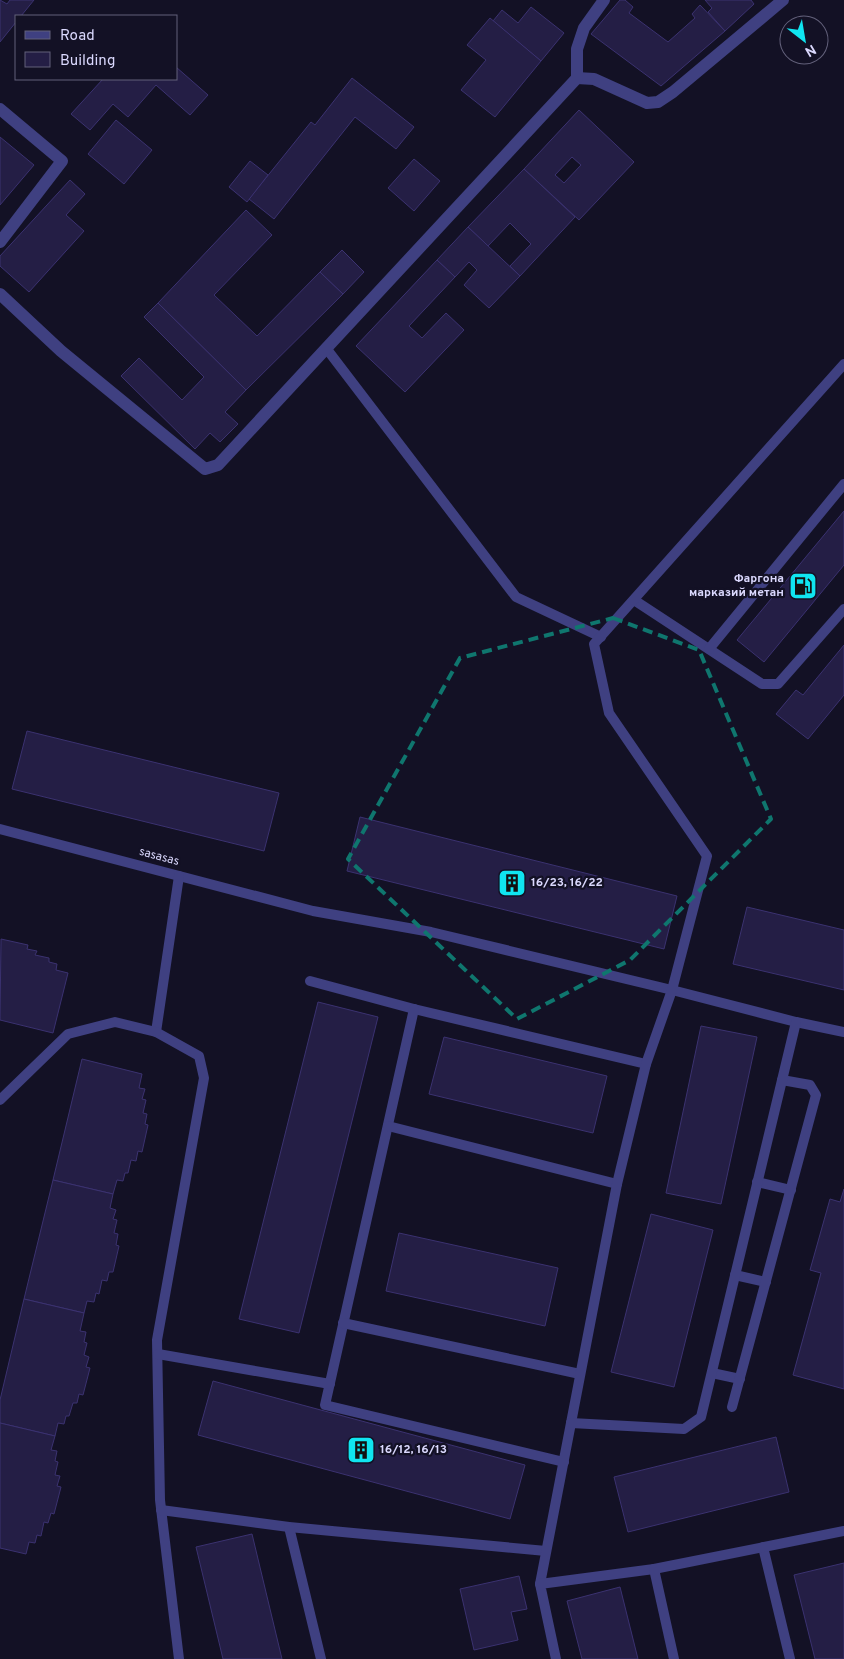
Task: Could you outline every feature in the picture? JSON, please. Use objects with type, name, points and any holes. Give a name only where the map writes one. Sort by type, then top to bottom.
[{"type":"street","points":[[0,294],[61,350],[205,469],[218,465],[577,78],[577,48],[584,28],[604,0]]},
{"type":"street","points":[[577,78],[594,79],[647,103],[658,102],[673,92],[783,0]]},
{"type":"street","points":[[0,109],[62,161],[0,242]]},
{"type":"lane","points":[[326,348],[516,597],[601,637]]},
{"type":"lane","points":[[556,1659],[540,1584],[546,1551],[617,1184],[646,1064],[672,990],[707,856],[609,713],[594,644],[844,364]]},
{"type":"lane","points":[[709,649],[844,484]]},
{"type":"lane","points":[[634,600],[762,684],[778,684],[844,609]]},
{"type":"lane","name":"sasasas","points":[[0,828],[312,910],[431,932],[796,1022],[844,1032]]},
{"type":"lane","points":[[156,1032],[179,876]]},
{"type":"lane","points":[[310,981],[414,1009],[646,1064]]},
{"type":"lane","points":[[414,1009],[325,1405],[564,1462]]},
{"type":"lane","points":[[0,1100],[68,1034],[115,1022],[156,1032],[200,1056],[204,1078],[157,1340],[161,1510],[179,1659]]},
{"type":"lane","points":[[571,1423],[684,1429],[701,1418],[796,1022]]},
{"type":"lane","points":[[732,1407],[816,1095],[810,1085],[782,1080]]},
{"type":"lane","points":[[388,1126],[617,1184]]},
{"type":"lane","points":[[757,1182],[791,1190]]},
{"type":"lane","points":[[735,1275],[766,1282]]},
{"type":"lane","points":[[343,1324],[580,1374]]},
{"type":"lane","points":[[158,1354],[330,1384]]},
{"type":"lane","points":[[712,1373],[740,1379]]},
{"type":"lane","points":[[161,1510],[289,1527],[546,1551]]},
{"type":"lane","points":[[289,1527],[321,1659]]},
{"type":"lane","points":[[540,1584],[654,1569],[844,1531]]},
{"type":"lane","points":[[763,1547],[790,1659]]},
{"type":"lane","points":[[654,1569],[674,1659]]},
{"type":"highlighted area","points":[[613,618],[699,650],[771,819],[630,960],[517,1019],[348,859],[460,658]]},
{"type":"building","points":[[0,0],[7,4],[10,0],[34,0],[22,15],[15,15],[15,23],[0,42]]},
{"type":"building","points":[[620,0],[625,0],[633,7],[629,13],[668,42],[695,18],[692,14],[700,5],[725,31],[661,86],[591,34]]},
{"type":"building","points":[[705,0],[751,0],[754,4],[725,31],[708,12],[712,8]]},
{"type":"building","points":[[531,7],[564,33],[541,61],[493,21],[502,10],[518,23]]},
{"type":"building","points":[[490,18],[541,61],[495,117],[461,90],[486,60],[467,45]]},
{"type":"building","points":[[178,69],[208,95],[190,115],[156,85],[128,117],[113,104],[90,130],[71,114],[102,80],[178,80]]},
{"type":"building","points":[[352,78],[414,127],[396,149],[355,117],[274,219],[249,199],[311,122],[315,125]]},
{"type":"building","points":[[579,110],[634,162],[579,220],[524,169]],"holes":[[[572,157],[581,165],[564,183],[555,175]]]},
{"type":"building","points":[[116,120],[152,150],[124,184],[88,154]]},
{"type":"building","points":[[0,137],[34,165],[0,205]]},
{"type":"building","points":[[414,159],[440,181],[414,211],[388,188]]},
{"type":"building","points":[[250,161],[268,175],[247,202],[229,187]]},
{"type":"building","points":[[524,169],[575,217],[520,276],[510,266],[531,244],[510,223],[488,246],[468,227]]},
{"type":"building","points":[[70,180],[85,194],[66,215],[84,231],[29,292],[0,266],[0,256]]},
{"type":"building","points":[[246,210],[272,235],[214,295],[257,336],[320,272],[343,294],[246,390],[158,303]]},
{"type":"building","points":[[468,227],[520,276],[489,308],[464,285],[477,270],[469,262],[455,277],[437,260]]},
{"type":"building","points":[[342,250],[364,272],[343,294],[320,272]]},
{"type":"building","points":[[437,260],[455,277],[409,326],[422,338],[446,313],[464,330],[405,392],[356,346]]},
{"type":"building","points":[[158,303],[246,390],[225,412],[238,424],[220,442],[210,433],[195,449],[121,376],[139,358],[182,400],[204,377],[144,317]]},
{"type":"building","points":[[844,511],[844,565],[764,662],[737,640]]},
{"type":"building","points":[[844,645],[844,695],[808,739],[776,714],[796,690],[803,695]]},
{"type":"building","points":[[27,731],[279,793],[264,851],[12,789]]},
{"type":"building","name":"16/23, 16/22","points":[[360,817],[677,896],[664,949],[347,871]]},
{"type":"building","points":[[747,907],[844,930],[844,990],[733,964]]},
{"type":"building","points":[[1,939],[28,945],[27,949],[37,951],[35,955],[49,958],[49,962],[57,964],[56,970],[68,973],[53,1033],[0,1020]]},
{"type":"building","points":[[318,1002],[378,1017],[299,1333],[239,1319]]},
{"type":"building","points":[[701,1026],[757,1037],[721,1204],[666,1193]]},
{"type":"building","points":[[444,1037],[607,1076],[593,1133],[429,1094]]},
{"type":"building","points":[[82,1059],[142,1074],[139,1088],[145,1089],[142,1099],[146,1100],[143,1113],[147,1114],[145,1124],[148,1125],[142,1152],[138,1151],[136,1161],[131,1160],[128,1173],[125,1173],[123,1181],[117,1180],[113,1194],[53,1180]]},
{"type":"building","points":[[53,1180],[113,1194],[110,1208],[116,1210],[113,1219],[117,1220],[114,1233],[118,1234],[116,1245],[119,1246],[113,1272],[109,1272],[107,1281],[102,1280],[99,1294],[96,1293],[94,1302],[87,1301],[84,1313],[24,1299]]},
{"type":"building","points":[[844,1189],[844,1389],[793,1375],[821,1273],[810,1270],[830,1199],[840,1202]]},
{"type":"building","points":[[651,1214],[713,1230],[674,1387],[611,1372]]},
{"type":"building","points":[[399,1233],[558,1268],[545,1326],[386,1291]]},
{"type":"building","points":[[24,1299],[84,1313],[80,1331],[86,1332],[84,1342],[87,1343],[84,1355],[89,1357],[86,1367],[90,1368],[83,1395],[79,1394],[77,1403],[73,1403],[64,1424],[58,1423],[55,1436],[0,1423],[0,1400]]},
{"type":"building","name":"16/12, 16/13","points":[[213,1381],[525,1465],[510,1519],[198,1435]]},
{"type":"building","points":[[0,1423],[55,1436],[51,1450],[57,1451],[55,1461],[58,1462],[55,1475],[60,1476],[57,1486],[61,1487],[54,1514],[51,1513],[48,1523],[44,1522],[41,1536],[37,1535],[35,1543],[29,1542],[26,1554],[0,1548]]},
{"type":"building","points":[[776,1437],[789,1492],[628,1532],[614,1477]]},
{"type":"building","points":[[252,1534],[282,1659],[223,1659],[196,1547]]},
{"type":"building","points":[[844,1563],[844,1659],[815,1659],[794,1575]]},
{"type":"building","points":[[519,1576],[527,1609],[511,1612],[518,1640],[474,1650],[460,1589]]},
{"type":"building","points":[[620,1587],[638,1659],[582,1659],[567,1601]]},
{"type":"place","name":"Фаргона марказий метан","points":[[803,586]]},
{"type":"place","name":"16/23, 16/22","points":[[512,883]]},
{"type":"place","name":"16/12, 16/13","points":[[361,1450]]}]
